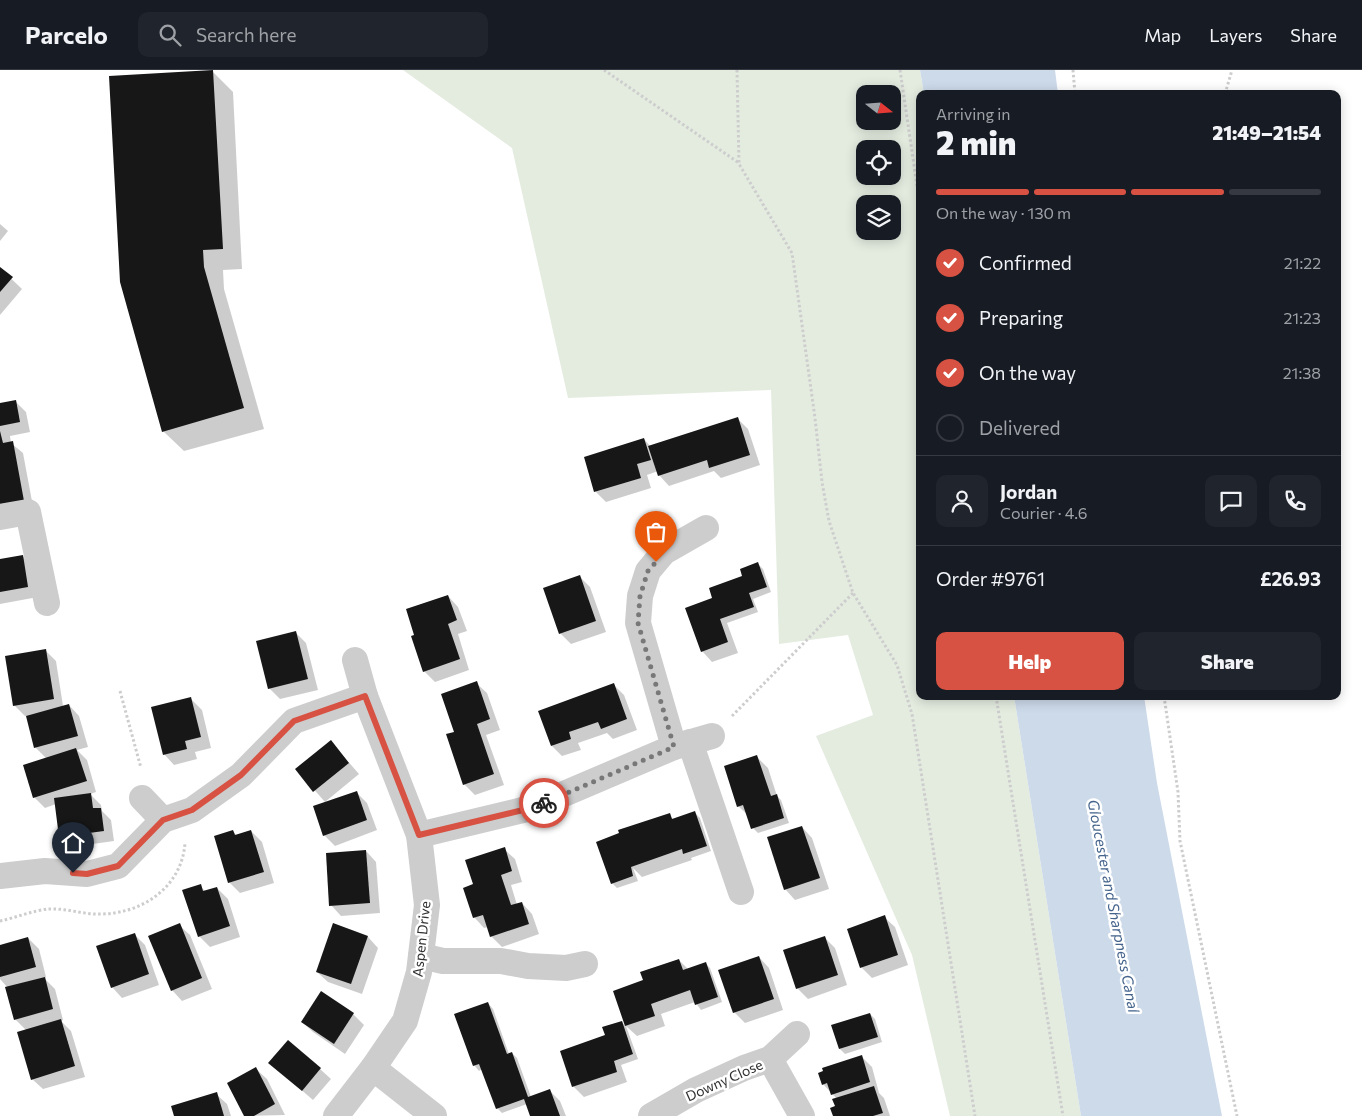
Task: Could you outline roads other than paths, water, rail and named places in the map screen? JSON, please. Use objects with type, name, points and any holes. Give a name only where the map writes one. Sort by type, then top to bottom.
[{"type":"street","points":[[0,517],[28,512],[47,603]]},
{"type":"street","points":[[706,528],[664,552],[648,571],[640,596],[638,623],[692,741],[741,892]]},
{"type":"street","name":"Aspen Drive","points":[[336,1116],[373,1068],[404,1021],[419,972],[427,906],[419,835],[365,696],[355,660]]},
{"type":"street","points":[[0,876],[45,871],[87,874],[118,866],[163,820],[192,810],[241,775],[294,721],[365,696]]},
{"type":"street","points":[[419,835],[531,808],[692,741]]},
{"type":"street","points":[[142,798],[163,820]]},
{"type":"street","points":[[421,956],[443,961],[501,961],[528,966],[566,968],[586,964]]},
{"type":"street","name":"Downy Close","points":[[651,1116],[696,1090],[744,1068],[770,1059],[797,1034]]},
{"type":"street","name":"Downy Close","points":[[770,1059],[802,1116]]},
{"type":"street","points":[[373,1068],[434,1116]]},
{"type":"water","points":[[920,70],[1055,70],[1058,90],[923,90]]},
{"type":"water","name":"Gloucester and Sharpness Canal","points":[[1015,700],[1145,700],[1157,783],[1222,1116],[1081,1116]]}]
